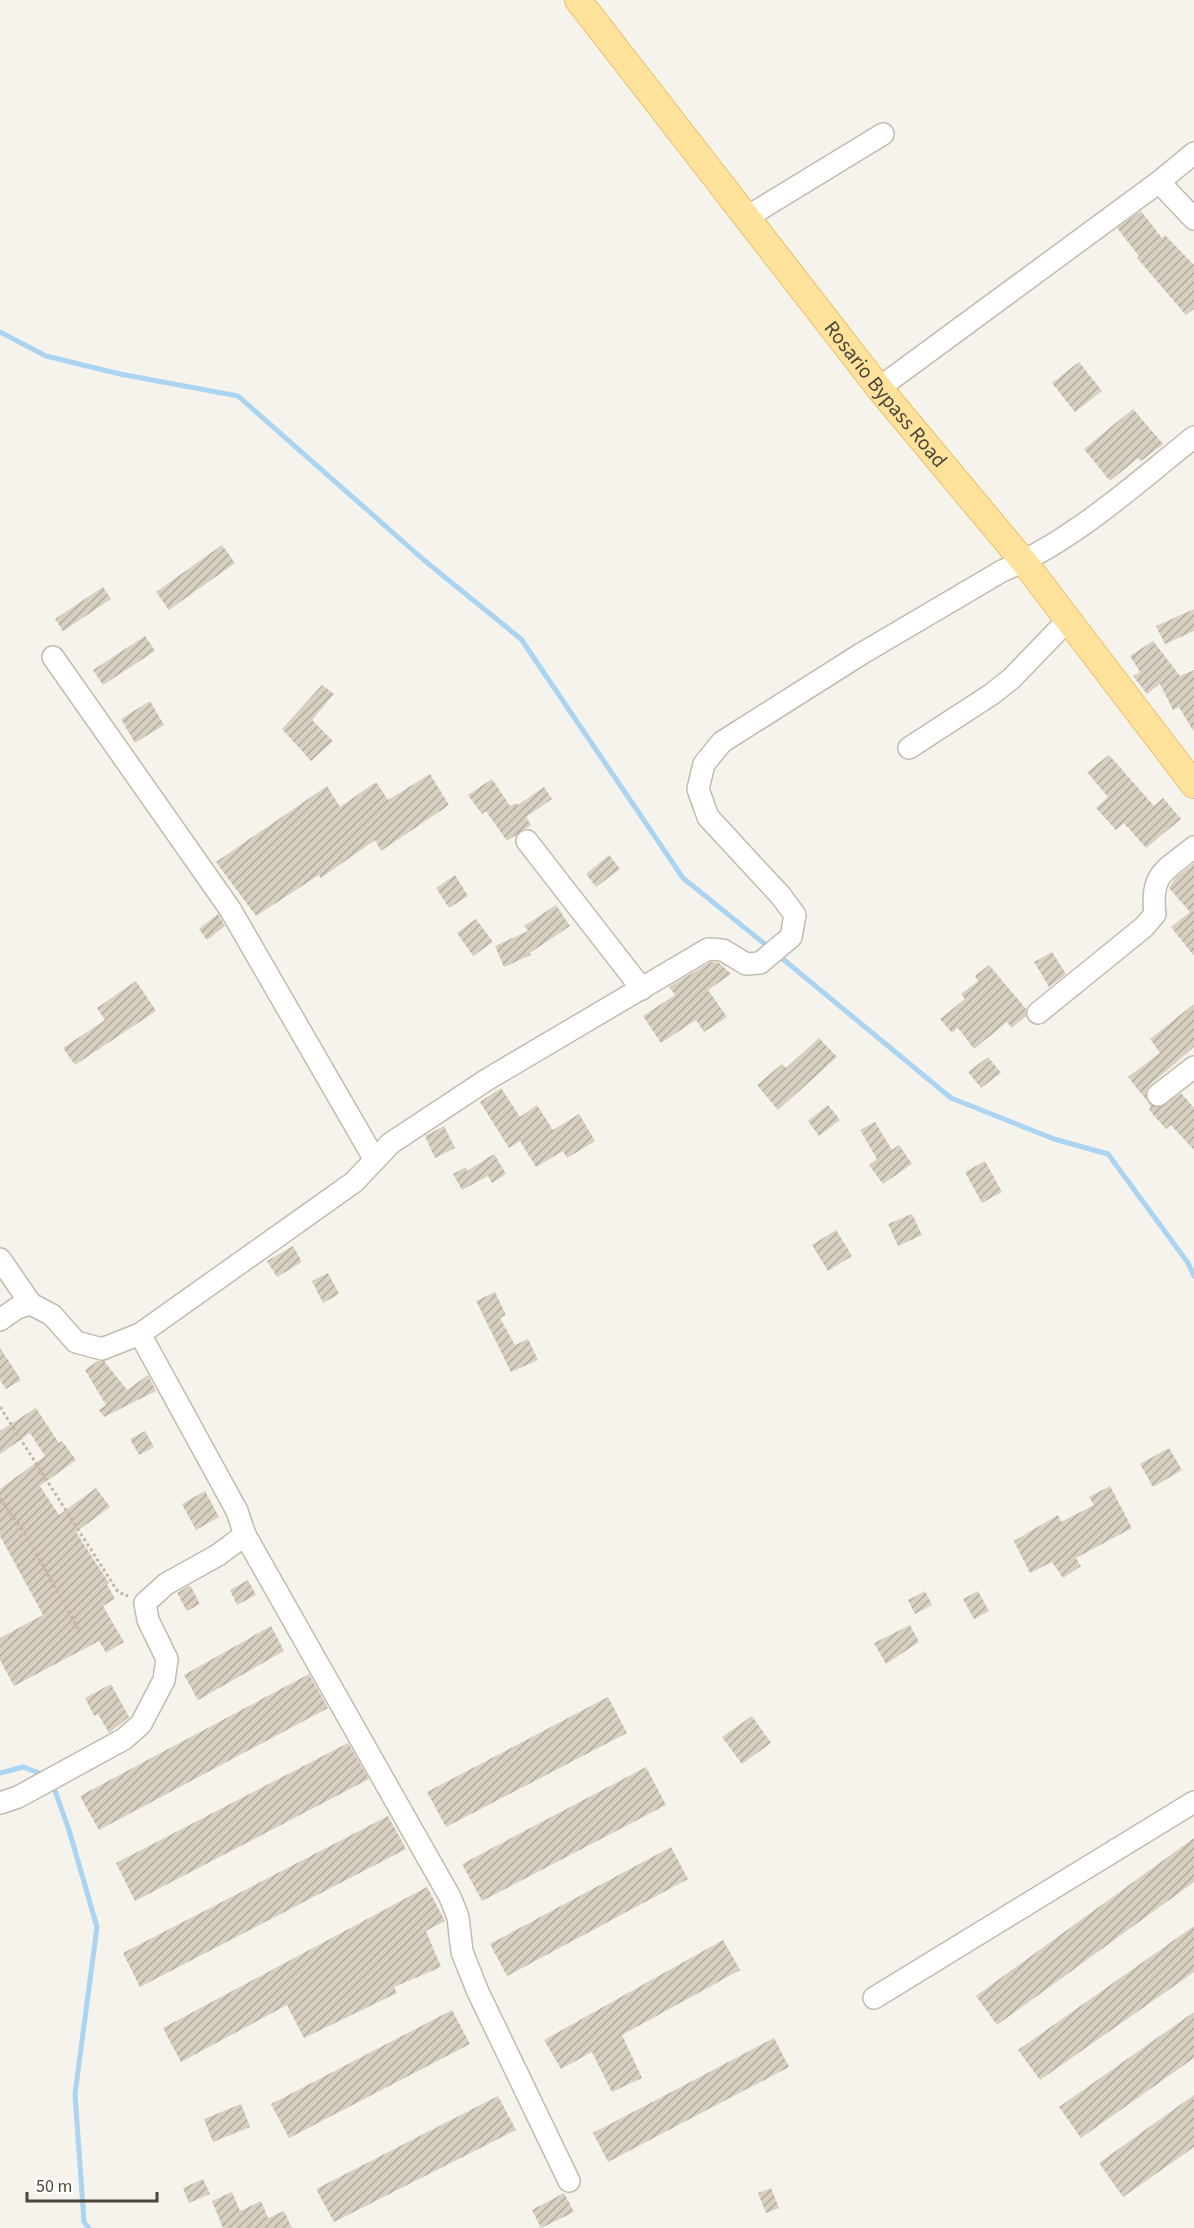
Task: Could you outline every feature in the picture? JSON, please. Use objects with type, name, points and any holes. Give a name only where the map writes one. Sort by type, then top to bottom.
[{"type":"main road","name":"Rosario Bypass Road","points":[[578,0],[879,388],[1024,562],[1194,785]]},
{"type":"street","points":[[747,217],[883,134]]},
{"type":"street","points":[[879,388],[1159,182],[1194,153]]},
{"type":"street","points":[[1159,182],[1194,219]]},
{"type":"street","points":[[0,1259],[31,1304],[52,1315],[76,1342],[102,1349],[140,1335],[354,1182],[391,1143],[488,1079],[708,949],[723,950],[746,964],[760,963],[791,937],[795,915],[781,896],[708,817],[698,789],[704,764],[722,742],[861,654],[1002,571],[1024,562],[1098,513],[1194,437]]},
{"type":"street","points":[[909,748],[999,689],[1068,620]]},
{"type":"street","points":[[53,657],[230,909],[375,1160]]},
{"type":"street","points":[[527,841],[642,989]]},
{"type":"street","points":[[1038,1013],[1144,927],[1155,914],[1153,890],[1158,877],[1194,847]]},
{"type":"street","points":[[1158,1095],[1194,1067]]},
{"type":"street","points":[[0,1320],[17,1308],[31,1304]]},
{"type":"street","points":[[140,1335],[237,1511],[245,1535],[450,1897],[458,1917],[462,1952],[478,1992],[569,2181]]},
{"type":"street","points":[[0,1803],[18,1797],[124,1739],[141,1725],[164,1680],[167,1659],[148,1620],[145,1603],[166,1584],[218,1555],[245,1535]]},
{"type":"street","points":[[874,1998],[1194,1802]]},
{"type":"path","points":[[0,1407],[118,1592],[145,1603]]},
{"type":"path","points":[[0,1498],[27,1537],[80,1632]]},
{"type":"building","points":[[1141,211],[1162,238],[1165,235],[1194,265],[1194,309],[1186,315],[1137,258],[1139,256],[1117,228]]},
{"type":"building","points":[[1079,362],[1102,391],[1075,412],[1052,383]]},
{"type":"building","points":[[1133,409],[1163,444],[1141,461],[1138,458],[1110,481],[1084,449]]},
{"type":"building","points":[[222,545],[235,563],[169,610],[156,592]]},
{"type":"building","points":[[103,587],[111,599],[63,631],[55,619]]},
{"type":"building","points":[[1194,609],[1194,631],[1165,644],[1156,626]]},
{"type":"building","points":[[145,636],[155,651],[103,685],[93,670]]},
{"type":"building","points":[[1153,641],[1180,676],[1194,670],[1194,732],[1179,707],[1173,710],[1160,684],[1147,694],[1133,676],[1140,672],[1130,656]]},
{"type":"building","points":[[322,685],[334,694],[312,720],[333,741],[311,761],[282,729]]},
{"type":"building","points":[[150,701],[164,725],[135,743],[121,719]]},
{"type":"building","points":[[1109,755],[1154,806],[1163,798],[1181,819],[1146,848],[1124,823],[1116,830],[1096,808],[1108,797],[1087,772]]},
{"type":"building","points":[[430,774],[449,805],[381,851],[375,840],[321,878],[319,875],[256,916],[216,862],[327,786],[340,807],[376,782],[388,800]]},
{"type":"building","points":[[492,779],[510,806],[516,803],[518,805],[544,787],[552,799],[526,817],[531,825],[507,841],[486,811],[482,814],[468,795]]},
{"type":"building","points":[[609,855],[620,869],[596,887],[586,874]]},
{"type":"building","points":[[1194,863],[1194,956],[1171,927],[1190,912],[1169,888],[1176,877]]},
{"type":"building","points":[[455,875],[468,896],[449,908],[436,888]]},
{"type":"building","points":[[556,905],[570,926],[530,953],[531,955],[504,967],[495,946],[528,931],[524,926]]},
{"type":"building","points":[[218,914],[225,926],[207,940],[199,929]]},
{"type":"building","points":[[476,919],[493,942],[473,956],[457,933]]},
{"type":"building","points":[[1052,952],[1066,974],[1049,987],[1034,962]]},
{"type":"building","points":[[711,962],[719,963],[731,974],[708,990],[727,1017],[704,1032],[696,1020],[661,1043],[643,1016],[675,995],[669,987]]},
{"type":"building","points":[[989,965],[1026,1009],[1026,1016],[1012,1028],[1007,1022],[974,1049],[958,1028],[952,1033],[940,1019],[965,999],[961,994],[978,981],[975,976]]},
{"type":"building","points":[[136,981],[156,1011],[75,1065],[63,1048],[105,1020],[97,1008]]},
{"type":"building","points":[[1194,1004],[1194,1047],[1150,1085],[1146,1091],[1148,1102],[1128,1077],[1160,1053],[1150,1039]]},
{"type":"building","points":[[819,1038],[837,1057],[778,1110],[757,1085],[782,1064],[786,1068]]},
{"type":"building","points":[[988,1057],[1001,1073],[981,1088],[968,1072]]},
{"type":"building","points":[[501,1088],[520,1117],[537,1105],[553,1130],[579,1114],[595,1141],[567,1158],[563,1151],[536,1167],[520,1141],[509,1148],[480,1102]]},
{"type":"building","points":[[1181,1093],[1194,1108],[1194,1150],[1171,1125],[1166,1129],[1149,1110],[1151,1107],[1148,1102],[1160,1107]]},
{"type":"building","points":[[828,1105],[840,1120],[819,1136],[808,1121]]},
{"type":"building","points":[[875,1122],[892,1150],[899,1145],[912,1164],[883,1184],[869,1165],[877,1159],[860,1130]]},
{"type":"building","points":[[444,1126],[455,1148],[435,1158],[425,1136]]},
{"type":"building","points":[[494,1154],[506,1174],[492,1183],[488,1176],[462,1190],[453,1174],[466,1167],[467,1171]]},
{"type":"building","points":[[985,1161],[1002,1192],[982,1203],[965,1172]]},
{"type":"building","points":[[912,1214],[922,1235],[898,1246],[888,1224]]},
{"type":"building","points":[[836,1230],[852,1256],[828,1271],[812,1245]]},
{"type":"building","points":[[293,1246],[302,1262],[277,1277],[267,1261]]},
{"type":"building","points":[[328,1273],[339,1294],[323,1303],[312,1281]]},
{"type":"building","points":[[495,1292],[506,1315],[500,1318],[515,1345],[528,1339],[538,1360],[511,1372],[476,1301]]},
{"type":"building","points":[[0,1348],[21,1380],[6,1389],[0,1380]]},
{"type":"building","points":[[98,1361],[104,1361],[127,1390],[148,1375],[156,1391],[104,1417],[99,1410],[106,1405],[85,1370]]},
{"type":"building","points":[[36,1408],[59,1443],[62,1441],[76,1460],[40,1486],[59,1515],[96,1488],[110,1507],[76,1532],[109,1583],[107,1584],[115,1599],[103,1606],[124,1642],[106,1653],[99,1641],[14,1686],[0,1660],[0,1638],[43,1615],[0,1536],[0,1489],[45,1456],[30,1433],[0,1454],[0,1431]]},
{"type":"building","points":[[145,1431],[154,1447],[139,1455],[130,1439]]},
{"type":"building","points":[[1169,1448],[1182,1470],[1153,1487],[1140,1464]]},
{"type":"building","points":[[1110,1486],[1132,1528],[1076,1558],[1081,1566],[1063,1578],[1052,1562],[1030,1573],[1014,1541],[1058,1515],[1061,1522],[1094,1505],[1089,1497]]},
{"type":"building","points":[[205,1491],[219,1517],[196,1530],[182,1504]]},
{"type":"building","points":[[248,1580],[256,1595],[237,1605],[230,1590]]},
{"type":"building","points":[[190,1585],[200,1604],[187,1611],[177,1593]]},
{"type":"building","points":[[925,1591],[932,1605],[915,1614],[908,1600]]},
{"type":"building","points":[[978,1591],[989,1611],[974,1619],[963,1599]]},
{"type":"building","points":[[910,1625],[919,1642],[886,1664],[874,1643]]},
{"type":"building","points":[[271,1626],[284,1651],[198,1700],[184,1675]]},
{"type":"building","points":[[309,1674],[328,1708],[99,1830],[80,1796]]},
{"type":"building","points":[[111,1684],[129,1717],[109,1733],[98,1714],[94,1716],[85,1698]]},
{"type":"building","points":[[608,1697],[627,1733],[446,1827],[427,1792]]},
{"type":"building","points":[[752,1716],[771,1743],[742,1764],[722,1737]]},
{"type":"building","points":[[348,1743],[369,1779],[135,1901],[116,1863]]},
{"type":"building","points":[[646,1767],[666,1805],[482,1901],[462,1864]]},
{"type":"building","points":[[388,1816],[406,1849],[140,1987],[123,1953]]},
{"type":"building","points":[[1194,1838],[1194,1882],[997,2025],[976,1996]]},
{"type":"building","points":[[671,1847],[688,1879],[507,1976],[490,1944]]},
{"type":"building","points":[[427,1887],[445,1921],[426,1931],[441,1967],[394,1987],[397,1993],[304,2038],[287,2005],[181,2062],[163,2028]]},
{"type":"building","points":[[1194,1926],[1194,1972],[1040,2080],[1018,2050]]},
{"type":"building","points":[[723,1940],[740,1970],[622,2035],[642,2078],[612,2092],[592,2052],[561,2069],[544,2040]]},
{"type":"building","points":[[452,2010],[470,2044],[289,2138],[271,2104]]},
{"type":"building","points":[[1194,2012],[1194,2058],[1081,2138],[1059,2107]]},
{"type":"building","points":[[774,2038],[789,2067],[608,2162],[593,2133]]},
{"type":"building","points":[[1194,2095],[1194,2147],[1123,2197],[1099,2163]]},
{"type":"building","points":[[498,2096],[516,2130],[334,2222],[316,2189]]},
{"type":"building","points":[[241,2104],[250,2127],[213,2142],[204,2119]]},
{"type":"building","points":[[203,2179],[210,2194],[189,2203],[183,2188]]},
{"type":"building","points":[[771,2188],[779,2208],[766,2213],[758,2193]]},
{"type":"building","points":[[232,2192],[240,2211],[261,2201],[268,2218],[284,2211],[292,2228],[223,2228],[212,2201]]},
{"type":"building","points":[[564,2193],[574,2212],[541,2228],[532,2210]]},
{"type":"waterway","points":[[0,332],[46,356],[120,374],[238,396],[425,561],[521,639],[683,878],[771,949]]},
{"type":"waterway","points":[[778,955],[951,1098],[1054,1139],[1108,1154],[1188,1263],[1194,1276]]},
{"type":"waterway","points":[[0,1773],[23,1767],[42,1774]]},
{"type":"waterway","points":[[54,1788],[69,1830],[97,1927],[75,2094],[84,2222],[89,2228]]}]
